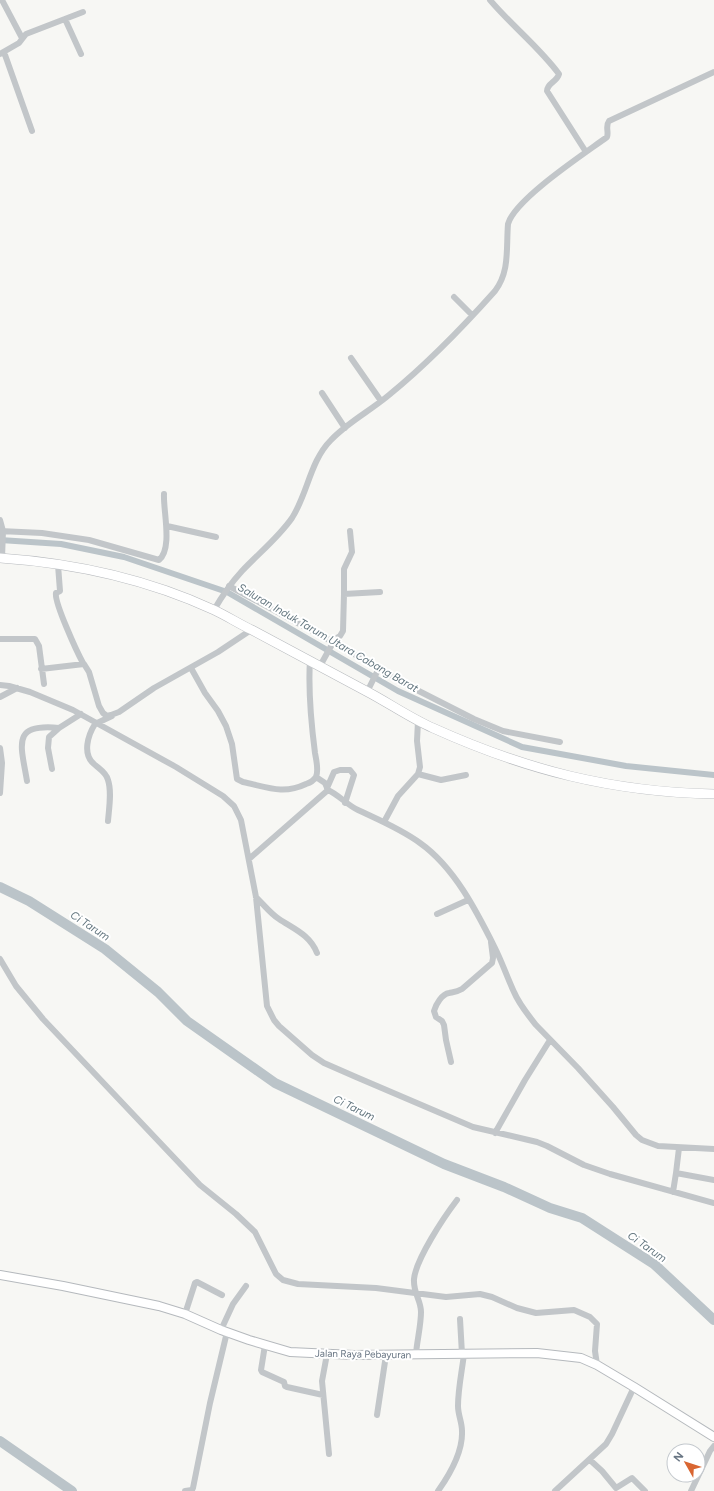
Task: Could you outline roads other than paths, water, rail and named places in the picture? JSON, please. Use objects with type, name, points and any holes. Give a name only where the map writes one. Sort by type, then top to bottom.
[{"type":"main road","points":[[1,558],[58,564],[86,570],[147,584],[216,607],[251,630],[310,660],[322,664],[418,720],[488,751],[543,770],[621,787],[679,793],[714,794]]},
{"type":"main road","name":"Jalan Raya Pebayuran","points":[[0,1275],[159,1306],[185,1314],[224,1331],[290,1352],[386,1355],[537,1353],[581,1358],[597,1365],[714,1437]]},
{"type":"street","points":[[2,0],[22,38]]},
{"type":"street","points":[[490,0],[542,54],[559,74],[558,78],[549,85],[548,91],[586,152]]},
{"type":"street","points":[[32,131],[2,53],[20,42],[26,34],[83,12]]},
{"type":"street","points":[[65,19],[81,54]]},
{"type":"street","points":[[216,607],[228,587],[287,524],[298,506],[320,454],[331,440],[381,401],[424,364],[495,291],[504,277],[506,268],[508,224],[512,214],[540,187],[607,137],[607,125],[609,121],[714,72]]},
{"type":"street","points":[[454,297],[472,315]]},
{"type":"street","points":[[351,358],[381,401]]},
{"type":"street","points":[[322,393],[345,428]]},
{"type":"street","points":[[2,533],[42,533],[89,540],[159,560],[163,555],[165,548],[167,526],[164,494]]},
{"type":"street","points":[[0,520],[2,533],[1,558]]},
{"type":"street","points":[[167,526],[216,537]]},
{"type":"street","points":[[322,664],[335,639],[343,632],[344,569],[352,552],[350,532]]},
{"type":"street","points":[[58,564],[60,591],[55,593],[55,595],[60,610],[83,663],[86,665],[89,672],[99,706],[103,713],[107,716],[114,715]]},
{"type":"street","points":[[228,587],[378,670],[490,726],[503,731],[560,742]]},
{"type":"street","points":[[344,594],[380,592]]},
{"type":"street","points":[[108,821],[108,779],[104,772],[90,761],[87,751],[92,727],[96,722],[114,715],[154,688],[191,668],[251,630]]},
{"type":"street","points":[[0,637],[35,639],[39,646],[44,684]]},
{"type":"street","points":[[191,668],[226,726],[232,744],[238,780],[275,789],[286,790],[306,784],[316,777],[317,766],[309,688],[310,660]]},
{"type":"street","points":[[41,669],[67,667],[83,663]]},
{"type":"street","points":[[368,690],[378,670]]},
{"type":"street","points":[[0,685],[17,688],[37,695],[81,714],[176,767],[229,800],[238,811],[242,820],[256,897],[267,1006],[274,1020],[279,1026],[298,1044],[324,1063],[467,1124],[547,1146],[584,1165],[714,1203]]},
{"type":"street","points":[[0,697],[17,688]]},
{"type":"street","points":[[52,769],[48,741],[53,733],[59,728],[81,714]]},
{"type":"street","points":[[384,822],[398,796],[418,774],[420,767],[417,741],[418,720]]},
{"type":"street","points":[[28,781],[22,750],[22,738],[25,734],[36,728],[59,728]]},
{"type":"street","points":[[0,748],[2,763],[0,793]]},
{"type":"street","points":[[249,859],[328,789],[334,772],[340,770],[350,770],[354,775],[345,803]]},
{"type":"street","points":[[418,774],[442,780],[466,775]]},
{"type":"street","points":[[316,777],[325,783],[328,789],[345,803],[384,822],[419,842],[432,853],[453,877],[468,900],[491,941],[520,1004],[536,1025],[605,1098],[636,1135],[649,1144],[658,1146],[714,1150]]},
{"type":"street","points":[[256,897],[278,919],[310,940],[317,953]]},
{"type":"street","points":[[437,914],[468,900]]},
{"type":"street","points":[[451,1062],[444,1025],[442,1021],[436,1017],[434,1011],[445,994],[448,992],[457,992],[462,989],[490,965],[493,958],[491,941]]},
{"type":"street","points":[[0,958],[16,986],[43,1020],[200,1185],[236,1214],[255,1232],[271,1266],[280,1277],[289,1282],[298,1284],[376,1288],[437,1296],[454,1297],[480,1294],[517,1308],[536,1313],[569,1310],[590,1317],[597,1324],[595,1351],[597,1365]]},
{"type":"street","points":[[490,965],[503,966]]},
{"type":"street","points":[[496,1133],[525,1080],[550,1040]]},
{"type":"street","points":[[673,1192],[679,1148]]},
{"type":"street","points":[[676,1173],[714,1180]]},
{"type":"street","points":[[416,1354],[421,1311],[414,1277],[438,1228],[457,1200]]},
{"type":"street","points":[[185,1314],[195,1283],[197,1282],[222,1295]]},
{"type":"street","points":[[185,1491],[192,1490],[194,1485],[224,1331],[233,1304],[246,1286]]},
{"type":"street","points":[[438,1491],[450,1472],[460,1444],[462,1428],[458,1415],[458,1401],[463,1354],[460,1319]]},
{"type":"street","points":[[265,1345],[260,1370],[262,1372],[284,1382],[285,1386],[287,1387],[323,1395]]},
{"type":"street","points":[[327,1354],[322,1381],[329,1454]]},
{"type":"street","points":[[377,1415],[386,1355]]},
{"type":"street","points":[[555,1491],[602,1449],[609,1439],[634,1387]]},
{"type":"street","points":[[691,1491],[710,1451],[714,1446]]},
{"type":"street","points":[[590,1460],[602,1471],[615,1490],[632,1478],[645,1491]]},
{"type":"waterway","name":"Saluran Induk Tarum Utara Cabang Barat","points":[[0,540],[61,544],[124,557],[227,592],[398,691],[522,747],[626,766],[714,775]]},
{"type":"waterway","name":"Ci Tarum","points":[[0,887],[29,901],[105,949],[158,992],[187,1021],[275,1083],[444,1164],[504,1187],[550,1208],[582,1218],[654,1264],[714,1320]]},
{"type":"waterway","points":[[0,1441],[72,1491]]}]
